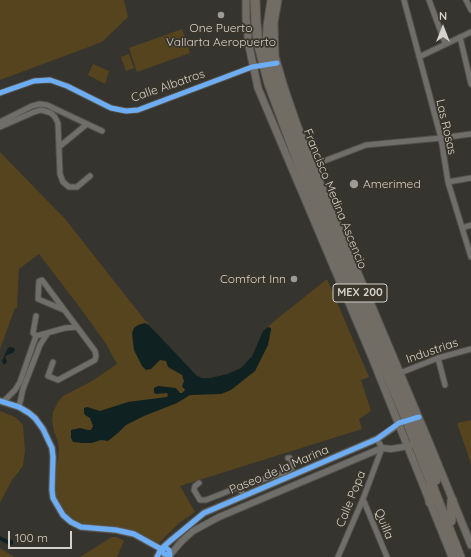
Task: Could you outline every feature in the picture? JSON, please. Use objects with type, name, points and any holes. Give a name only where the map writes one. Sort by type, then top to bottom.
[{"type":"highway","name":"MEX 200","points":[[255,0],[256,23],[268,62]]},
{"type":"highway","name":"Francisco Medina Ascencio","points":[[272,0],[267,38],[268,84],[307,168],[466,557]]},
{"type":"highway","name":"Francisco Medina Ascencio","points":[[307,168],[369,332],[409,420]]},
{"type":"highway","points":[[369,332],[371,355]]},
{"type":"highway","name":"Francisco Medina Ascencio","points":[[418,442],[430,482],[460,557]]},
{"type":"highway","points":[[430,482],[430,502]]},
{"type":"highway","points":[[451,521],[452,500]]},
{"type":"main road","points":[[246,0],[246,18],[252,67],[258,88],[371,355],[409,420]]},
{"type":"main road","name":"Francisco Medina Ascencio","points":[[278,0],[274,23],[274,40],[268,62],[286,94],[307,168],[400,373],[409,420],[418,442],[452,500],[471,545]]},
{"type":"main road","points":[[418,442],[430,502],[451,553]]},
{"type":"street","name":"Las Rosas","points":[[404,0],[440,138],[448,182],[471,257]]},
{"type":"street","points":[[429,0],[445,43]]},
{"type":"street","points":[[466,0],[471,10]]},
{"type":"street","points":[[419,57],[445,43],[471,32]]},
{"type":"street","points":[[460,37],[470,71],[471,84]]},
{"type":"street","name":"Calle Albatros","points":[[0,93],[34,81],[50,80],[67,86],[111,108],[138,110],[268,62]]},
{"type":"street","points":[[0,122],[32,106],[40,104],[52,111],[102,131]]},
{"type":"street","points":[[32,106],[34,112]]},
{"type":"street","points":[[0,127],[34,112],[41,110],[52,111]]},
{"type":"street","points":[[52,111],[58,123],[60,174],[63,182],[69,187],[77,187],[90,176]]},
{"type":"street","points":[[59,147],[87,124]]},
{"type":"street","points":[[307,168],[366,145],[471,134]]},
{"type":"street","points":[[448,182],[471,178]]},
{"type":"street","points":[[462,228],[471,225]]},
{"type":"street","points":[[53,362],[48,376],[58,380],[95,360],[95,351],[42,280],[39,281],[38,299],[64,310]]},
{"type":"street","points":[[2,401],[15,390],[20,382],[36,336],[33,333],[36,316]]},
{"type":"street","points":[[65,328],[69,318]]},
{"type":"street","points":[[36,336],[65,328],[77,327]]},
{"type":"street","points":[[19,407],[22,393],[40,345],[47,334]]},
{"type":"street","points":[[34,342],[40,345]]},
{"type":"street","name":"Industrias","points":[[400,373],[438,358],[471,349]]},
{"type":"street","points":[[438,358],[445,385]]},
{"type":"street","points":[[15,390],[22,393]]},
{"type":"street","points":[[2,401],[19,407],[34,418],[48,439],[52,448],[53,457],[52,490],[54,498],[63,515],[71,522],[81,526],[116,530],[134,534],[161,549],[166,548],[170,550],[169,556]]},
{"type":"street","name":"Paseo de la Marina","points":[[157,557],[161,549],[186,526],[204,513],[377,439],[409,420]]},
{"type":"street","points":[[377,439],[382,448]]},
{"type":"street","name":"Paseo de la Marina","points":[[169,556],[193,531],[213,520],[382,448],[391,448],[418,442]]},
{"type":"street","name":"Calle Popa","points":[[338,557],[363,499],[382,448]]},
{"type":"street","points":[[199,483],[195,486],[194,490],[200,500],[206,500],[239,487],[283,473],[293,466],[290,458],[288,458]]},
{"type":"street","points":[[239,487],[243,496],[251,503]]},
{"type":"street","points":[[242,507],[243,496]]},
{"type":"street","name":"Quilla","points":[[363,499],[387,557]]},
{"type":"street","points":[[445,557],[451,553]]},
{"type":"shaded area","points":[[0,0],[124,0],[128,17],[102,42],[0,80]]},
{"type":"shaded area","points":[[182,29],[190,53],[137,72],[129,48]]},
{"type":"shaded area","points":[[129,54],[134,68],[126,71],[121,57]]},
{"type":"shaded area","points":[[93,64],[109,71],[105,84],[88,75]]},
{"type":"shaded area","points":[[0,152],[66,220],[144,319],[191,371],[201,378],[210,378],[227,374],[241,368],[252,356],[263,331],[327,279],[369,377],[361,380],[371,411],[359,419],[362,429],[180,486],[195,512],[178,524],[158,544],[130,532],[85,526],[71,520],[61,510],[55,499],[54,487],[59,450],[52,420],[53,412],[63,396],[92,381],[117,364],[106,344],[39,254],[19,269],[17,308],[15,308],[0,349]]},
{"type":"shaded area","points":[[145,323],[149,325],[196,375],[202,378],[210,378],[227,374],[241,368],[252,356],[263,331],[268,327],[271,328],[271,330],[268,345],[255,371],[231,390],[221,394],[190,395],[177,403],[126,425],[108,441],[101,440],[92,443],[73,442],[71,438],[71,430],[80,428],[91,430],[93,426],[90,418],[84,413],[84,408],[87,407],[100,411],[128,402],[167,397],[167,393],[154,393],[154,388],[158,386],[176,388],[180,393],[185,390],[182,386],[184,381],[182,375],[168,367],[166,361],[160,360],[151,369],[146,370],[142,366],[134,350],[132,333],[134,328]]},
{"type":"shaded area","points":[[11,347],[15,350],[13,353],[5,357],[7,362],[4,365],[2,361],[8,348]]},
{"type":"shaded area","points":[[0,411],[15,417],[23,425],[25,451],[23,466],[12,480],[0,503]]},
{"type":"shaded area","points":[[471,420],[471,464],[457,423]]},
{"type":"shaded area","points":[[0,536],[8,540],[10,539],[13,541],[13,544],[10,545],[3,542],[0,540]]},
{"type":"shaded area","points":[[112,537],[117,537],[124,541],[117,557],[80,557]]},
{"type":"shaded area","points":[[0,548],[14,557],[0,557]]},
{"type":"cycle path","points":[[0,93],[34,81],[50,80],[67,86],[111,108],[126,111],[138,110],[252,67],[277,63]]},
{"type":"cycle path","points":[[0,401],[19,407],[29,413],[35,418],[43,429],[52,448],[53,498],[63,515],[71,522],[81,527],[116,530],[134,534],[161,549],[164,554],[170,555],[169,550],[166,548],[161,549]]},
{"type":"cycle path","points":[[157,557],[161,549],[204,513],[377,439],[399,423],[419,417]]},
{"type":"place","name":"One Puerto Vallarta Aeropuerto","points":[[221,15]]},
{"type":"place","name":"Amerimed","points":[[354,184]]},
{"type":"place","name":"Comfort Inn","points":[[294,279]]}]
